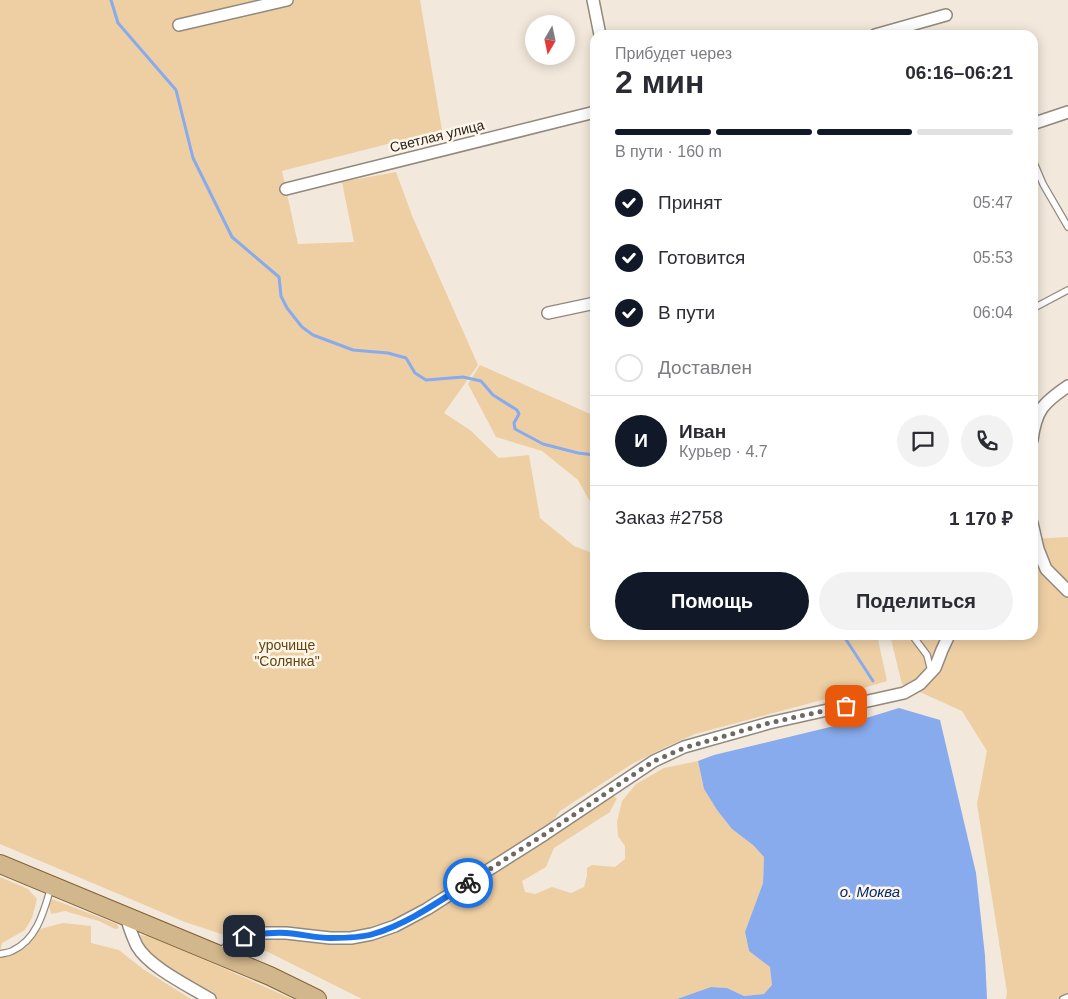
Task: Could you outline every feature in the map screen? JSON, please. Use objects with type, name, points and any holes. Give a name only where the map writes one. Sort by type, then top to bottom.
[{"type":"main road","points":[[0,864],[221,955],[317,999]]},
{"type":"street","points":[[179,25],[287,0]]},
{"type":"street","points":[[593,0],[599,30]]},
{"type":"street","points":[[894,30],[946,16]]},
{"type":"street","points":[[1038,122],[1068,112]]},
{"type":"street","name":"Светлая улица","points":[[286,189],[590,113]]},
{"type":"street","points":[[548,313],[590,304]]},
{"type":"street","points":[[1038,416],[1041,409],[1056,394],[1068,386]]},
{"type":"street","points":[[1038,549],[1046,569],[1068,591]]},
{"type":"street","points":[[221,955],[244,936],[260,933],[351,938],[372,934],[395,926],[537,839],[654,761],[684,748],[769,723],[904,693],[920,684],[931,672],[947,640]]},
{"type":"street","points":[[126,916],[130,932],[138,948],[151,962],[210,999]]},
{"type":"lane","points":[[1038,172],[1068,227]]},
{"type":"lane","points":[[1038,306],[1068,290]]},
{"type":"lane","points":[[916,640],[928,655],[931,672]]},
{"type":"lane","points":[[0,954],[12,951],[33,934],[43,912],[51,885]]},
{"type":"lane","points":[[1063,999],[1068,996]]},
{"type":"green space","name":"урочище \"Солянка\"","points":[[0,0],[420,0],[442,130],[282,171],[298,244],[354,242],[342,182],[396,172],[413,218],[478,365],[444,413],[470,430],[499,458],[529,455],[540,518],[574,546],[590,552],[590,640],[878,640],[887,681],[695,734],[632,764],[560,811],[537,844],[613,796],[617,798],[610,812],[554,848],[546,867],[522,881],[525,892],[535,894],[552,887],[571,893],[584,887],[587,868],[592,865],[615,867],[625,859],[625,846],[618,836],[617,822],[622,801],[636,784],[664,768],[698,761],[704,789],[717,810],[732,829],[753,845],[764,857],[763,883],[745,933],[749,951],[770,967],[773,985],[764,994],[744,996],[727,988],[711,987],[677,999],[362,999],[254,945],[185,922],[0,844]]},
{"type":"green space","points":[[480,365],[590,414],[590,501],[578,480],[542,451],[496,437],[468,384]]},
{"type":"green space","points":[[1068,537],[1068,999],[1006,999],[1007,992],[977,804],[987,751],[962,711],[902,684],[891,640],[1038,640],[1038,539]]},
{"type":"green space","points":[[0,877],[28,889],[37,899],[32,918],[25,930],[2,943],[0,951]]},
{"type":"green space","points":[[52,899],[117,924],[119,928],[115,929],[99,921],[65,911],[51,914],[49,906]]},
{"type":"green space","points":[[63,923],[91,926],[91,943],[119,950],[143,969],[191,999],[0,999],[0,957],[7,956],[27,946],[40,929]]},
{"type":"green space","points":[[139,935],[148,936],[292,999],[217,999],[152,958],[140,940]]},
{"type":"water","name":"о. Моква","points":[[899,708],[940,720],[976,873],[985,956],[987,999],[677,999],[711,987],[727,988],[744,996],[764,994],[772,985],[770,967],[749,951],[745,932],[763,883],[764,857],[753,845],[732,829],[717,810],[704,789],[698,761],[714,755],[863,719]]},
{"type":"waterway","points":[[111,0],[118,23],[176,90],[193,158],[232,237],[279,277],[281,296],[287,308],[302,327],[313,335],[353,350],[388,353],[406,358],[415,373],[426,380],[463,377],[481,381],[493,395],[517,410],[519,414],[514,423],[515,429],[543,444],[590,454]]},
{"type":"waterway","points":[[846,640],[873,681]]},
{"type":"way so far","points":[[468,883],[628,780],[654,761],[684,748],[769,723],[846,706]]},
{"type":"route","points":[[244,936],[260,933],[286,933],[330,938],[351,938],[372,934],[395,926],[468,883]]}]
